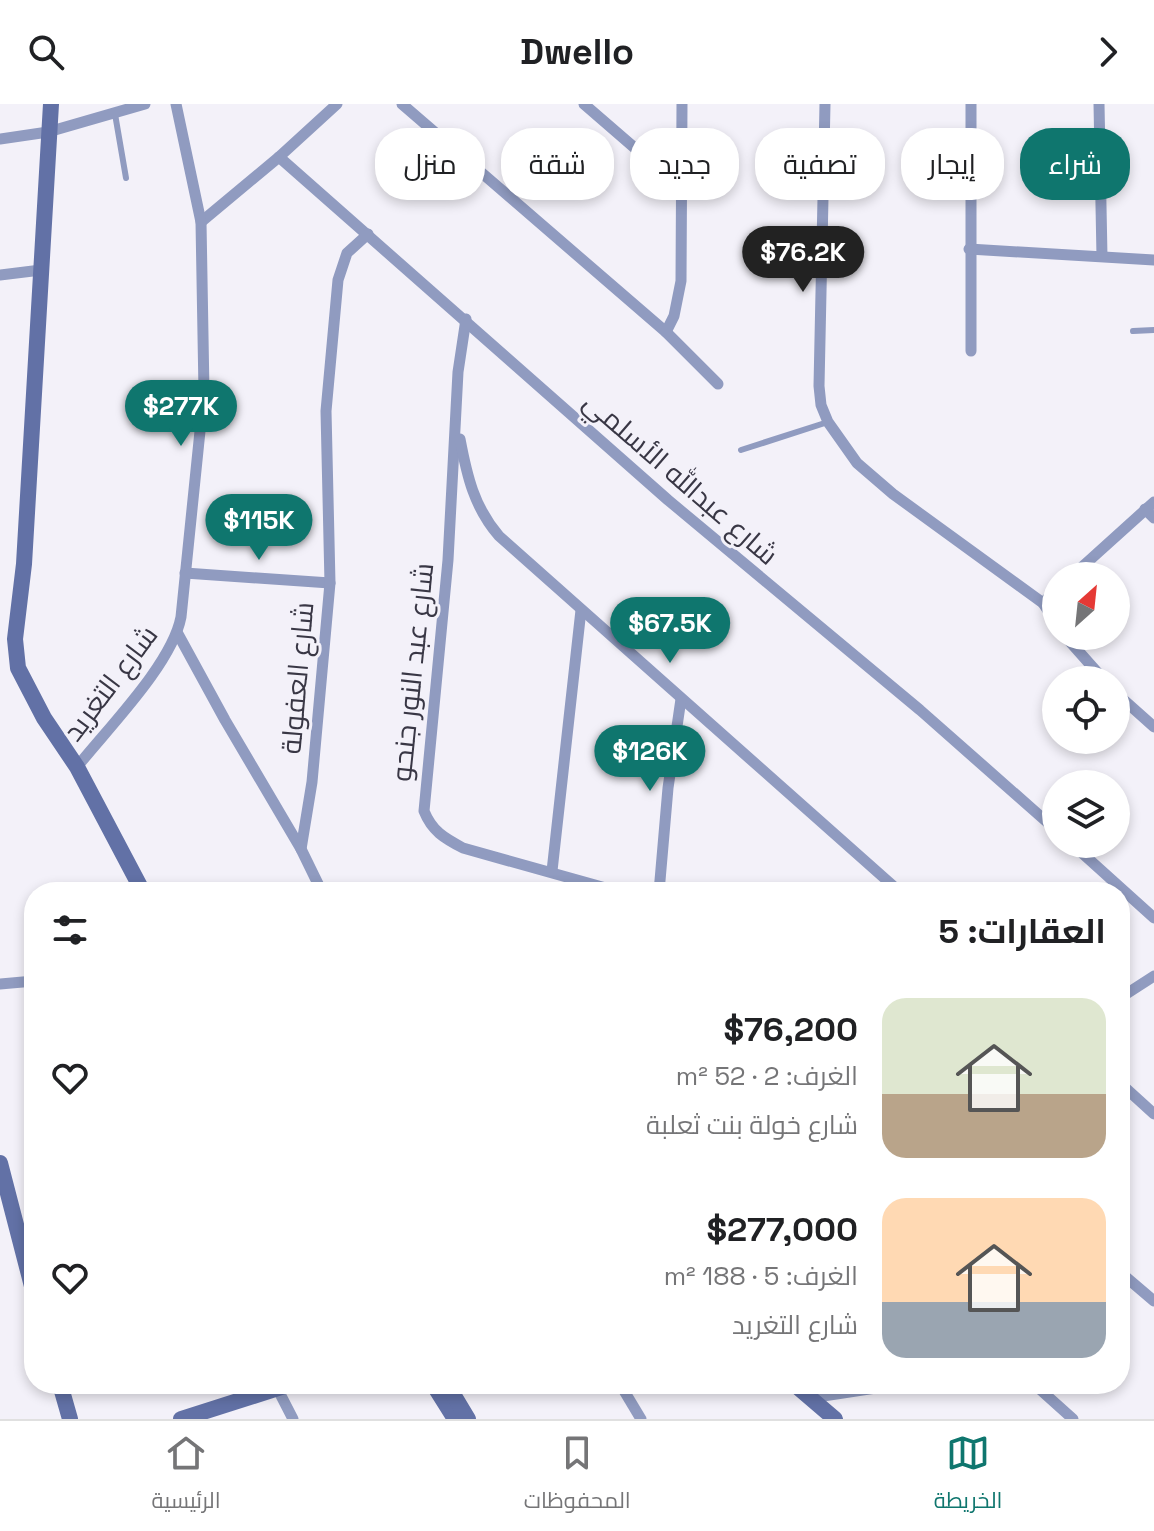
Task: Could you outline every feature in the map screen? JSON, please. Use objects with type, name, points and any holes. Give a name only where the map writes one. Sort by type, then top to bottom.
[{"type":"street","points":[[51,104],[24,564],[7,649],[38,709],[77,767],[138,882]]},
{"type":"street","points":[[0,139],[48,132],[145,104]]},
{"type":"street","name":"شارع التغريد","points":[[77,767],[157,668],[178,634],[204,392],[201,222],[176,104]]},
{"type":"street","points":[[201,222],[337,104]]},
{"type":"street","points":[[402,104],[666,332],[718,384]]},
{"type":"street","points":[[584,104],[630,144]]},
{"type":"street","points":[[682,104],[682,128]]},
{"type":"street","points":[[825,104],[819,386],[821,405],[828,422],[857,463],[893,494],[1042,602]]},
{"type":"street","points":[[971,104],[971,351]]},
{"type":"street","points":[[1099,104],[1102,256]]},
{"type":"street","name":"شارع عبدالله الأسلمي","points":[[279,157],[668,500],[920,710],[1042,818]]},
{"type":"street","points":[[666,332],[679,297],[681,200]]},
{"type":"street","name":"شارع العفولة","points":[[301,849],[312,782],[330,583],[326,411],[338,280],[347,253],[368,234]]},
{"type":"street","points":[[969,249],[1154,260]]},
{"type":"street","points":[[0,275],[41,270]]},
{"type":"street","name":"شارع عبد النور جنحو","points":[[466,319],[458,372],[457,425],[441,635],[424,811],[431,827],[463,848],[588,882]]},
{"type":"street","points":[[457,425],[472,491],[484,518],[499,536],[889,882]]},
{"type":"street","points":[[1089,562],[1151,510]]},
{"type":"street","points":[[185,573],[330,583]]},
{"type":"street","points":[[552,871],[581,610]]},
{"type":"street","points":[[178,634],[317,882]]},
{"type":"street","points":[[1077,650],[1092,666]]},
{"type":"street","points":[[660,882],[668,788],[681,699]]},
{"type":"street","points":[[1130,706],[1154,727]]},
{"type":"street","points":[[1088,858],[1114,882]]},
{"type":"street","points":[[1130,896],[1154,918]]},
{"type":"street","points":[[1130,992],[1154,976]]},
{"type":"street","points":[[0,984],[24,982]]},
{"type":"street","points":[[0,994],[24,984]]},
{"type":"street","points":[[1130,1092],[1154,1114]]},
{"type":"street","points":[[0,1163],[24,1255]]},
{"type":"street","points":[[1130,1281],[1154,1301]]},
{"type":"street","points":[[63,1394],[70,1419]]},
{"type":"street","points":[[181,1419],[257,1394]]},
{"type":"street","points":[[284,1394],[293,1419]]},
{"type":"street","points":[[439,1394],[455,1419]]},
{"type":"street","points":[[453,1394],[468,1419]]},
{"type":"street","points":[[626,1394],[641,1419]]},
{"type":"street","points":[[805,1394],[835,1419]]},
{"type":"street","points":[[810,1398],[836,1394]]},
{"type":"street","points":[[1045,1394],[1073,1419]]},
{"type":"lane","points":[[115,114],[126,178]]},
{"type":"lane","points":[[1133,331],[1154,330]]},
{"type":"lane","points":[[741,450],[828,422]]}]
